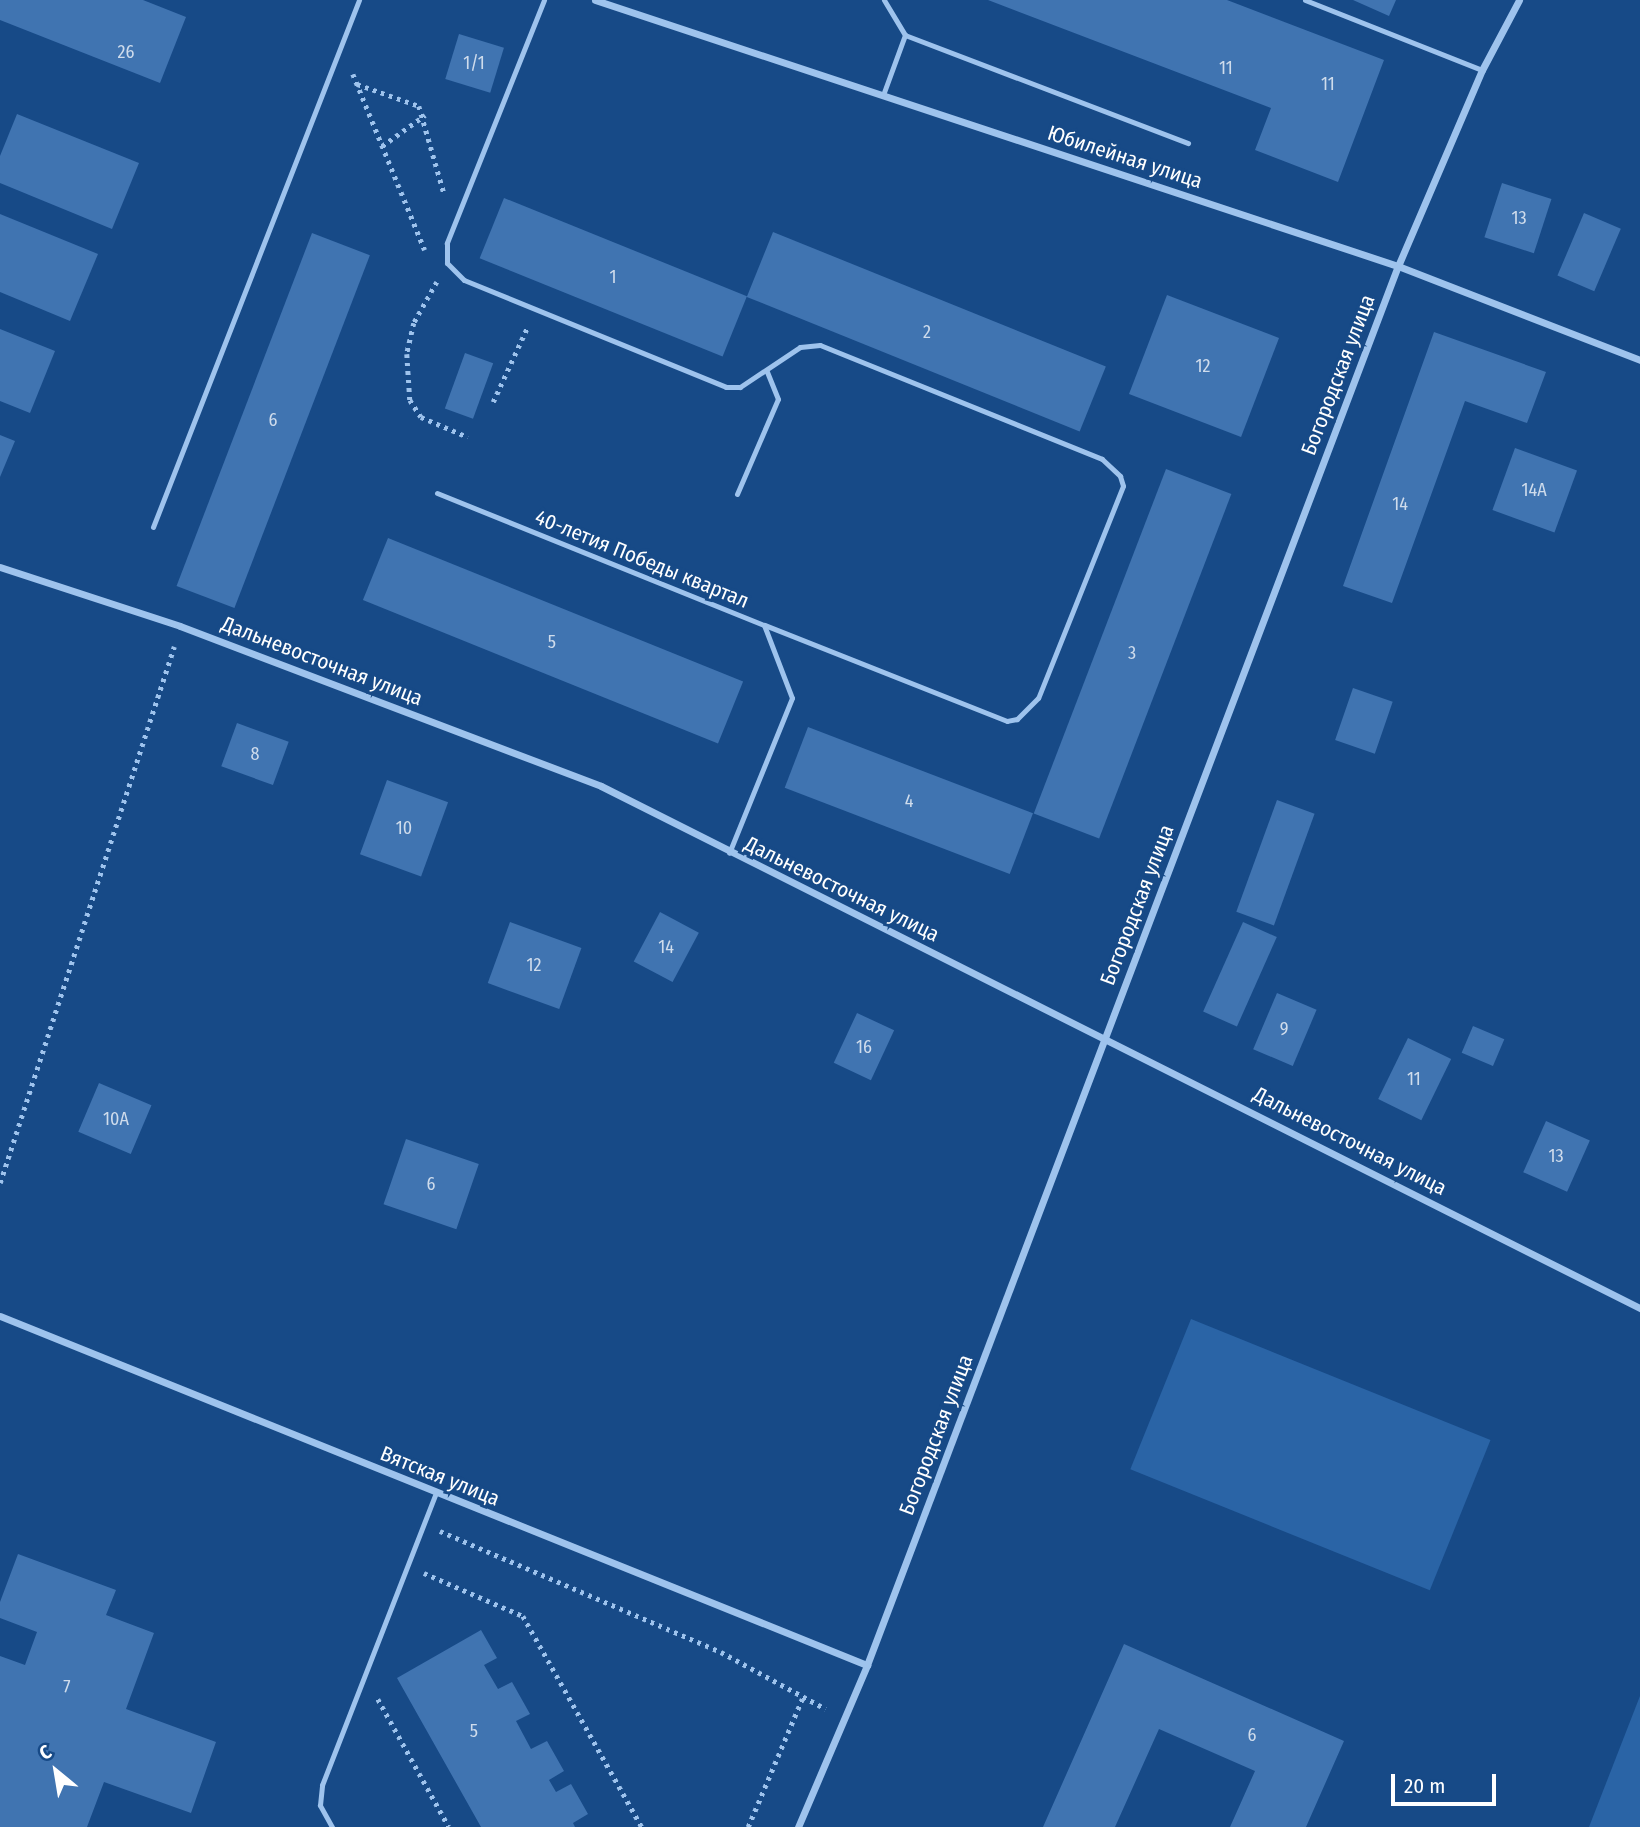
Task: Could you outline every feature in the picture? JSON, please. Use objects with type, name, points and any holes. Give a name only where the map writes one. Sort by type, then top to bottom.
[{"type":"street","name":"Юбилейная улица","points":[[595,0],[1398,267],[1640,360]]},
{"type":"street","name":"Богородская улица","points":[[798,1827],[867,1665],[1398,267],[1482,70],[1518,0]]},
{"type":"street","name":"Дальневосточная улица","points":[[0,567],[180,626],[601,786],[729,853],[1106,1037],[1640,1308]]},
{"type":"street","name":"Вятская улица","points":[[0,1316],[867,1665]]},
{"type":"lane","points":[[153,527],[359,0]]},
{"type":"lane","points":[[544,0],[445,254],[447,263],[464,280],[726,387],[740,387],[800,347],[820,345],[1102,459],[1113,466],[1123,486],[1038,698],[1017,719],[1007,721],[764,625]]},
{"type":"lane","points":[[884,0],[905,36],[1188,144]]},
{"type":"lane","points":[[1305,0],[1482,70]]},
{"type":"lane","points":[[883,95],[905,36]]},
{"type":"lane","points":[[737,494],[778,399],[766,370]]},
{"type":"lane","name":"40-летия Победы квартал","points":[[437,493],[764,625],[792,698],[729,853]]},
{"type":"lane","points":[[332,1827],[320,1795],[436,1493]]},
{"type":"path","points":[[335,62],[348,68],[357,83],[421,244],[447,263],[414,323],[407,354],[410,400],[421,417],[468,438]]},
{"type":"path","points":[[357,83],[411,100],[425,115],[453,228]]},
{"type":"path","points":[[382,146],[425,115]]},
{"type":"path","points":[[493,402],[536,310]]},
{"type":"path","points":[[0,1183],[180,626]]},
{"type":"path","points":[[424,1524],[721,1651],[802,1699],[844,1717]]},
{"type":"path","points":[[407,1566],[523,1616],[642,1827]]},
{"type":"path","points":[[365,1676],[449,1827]]},
{"type":"path","points":[[748,1827],[802,1699]]},
{"type":"shaded area","points":[[1191,1319],[1490,1440],[1430,1590],[1130,1469]]},
{"type":"shaded area","points":[[1640,1696],[1640,1827],[1589,1827]]},
{"type":"building","points":[[0,0],[143,0],[186,17],[160,83],[0,20]]},
{"type":"building","points":[[988,0],[1227,0],[1384,60],[1338,182],[1255,150],[1271,108]]},
{"type":"building","points":[[1353,0],[1396,0],[1389,16]]},
{"type":"building","points":[[459,34],[504,48],[490,93],[445,79]]},
{"type":"building","points":[[17,114],[139,163],[112,229],[0,183],[0,156]]},
{"type":"building","points":[[1502,183],[1551,199],[1534,253],[1484,237]]},
{"type":"building","points":[[504,198],[747,296],[723,356],[480,258]]},
{"type":"building","points":[[1584,213],[1621,229],[1594,291],[1557,276]]},
{"type":"building","points":[[0,214],[98,254],[70,321],[0,292]]},
{"type":"building","points":[[773,232],[1106,366],[1080,431],[747,297]]},
{"type":"building","points":[[312,233],[370,255],[234,608],[177,586]]},
{"type":"building","points":[[1167,295],[1279,338],[1241,437],[1129,394]]},
{"type":"building","points":[[0,329],[55,351],[30,413],[0,401]]},
{"type":"building","points":[[1434,332],[1546,372],[1527,423],[1465,401],[1392,603],[1343,586]]},
{"type":"building","points":[[465,353],[493,363],[473,419],[445,408]]},
{"type":"building","points":[[0,435],[15,441],[0,477]]},
{"type":"building","points":[[1515,448],[1577,471],[1554,533],[1492,510]]},
{"type":"building","points":[[1166,469],[1231,494],[1099,839],[1034,813]]},
{"type":"building","points":[[388,538],[743,681],[718,744],[363,600]]},
{"type":"building","points":[[1353,688],[1393,702],[1375,754],[1335,740]]},
{"type":"building","points":[[237,723],[289,742],[273,785],[221,766]]},
{"type":"building","points":[[808,727],[1033,813],[1010,874],[785,788]]},
{"type":"building","points":[[387,780],[448,802],[421,876],[360,854]]},
{"type":"building","points":[[1277,800],[1315,814],[1274,926],[1236,912]]},
{"type":"building","points":[[660,912],[699,933],[673,982],[634,961]]},
{"type":"building","points":[[510,922],[581,948],[559,1009],[488,983]]},
{"type":"building","points":[[1243,922],[1277,937],[1237,1027],[1203,1012]]},
{"type":"building","points":[[1277,993],[1317,1010],[1293,1066],[1253,1049]]},
{"type":"building","points":[[857,1013],[894,1030],[871,1080],[834,1063]]},
{"type":"building","points":[[1473,1026],[1504,1039],[1493,1066],[1462,1053]]},
{"type":"building","points":[[1408,1038],[1451,1059],[1421,1120],[1378,1099]]},
{"type":"building","points":[[99,1083],[151,1105],[131,1154],[78,1132]]},
{"type":"building","points":[[1546,1121],[1590,1141],[1567,1192],[1523,1172]]},
{"type":"building","points":[[406,1139],[479,1164],[456,1229],[384,1204]]},
{"type":"building","points":[[18,1554],[116,1590],[106,1615],[154,1633],[126,1709],[216,1742],[191,1813],[104,1782],[87,1827],[0,1827],[0,1656],[25,1665],[37,1632],[0,1618],[0,1602]]},
{"type":"building","points":[[481,1630],[497,1658],[484,1665],[498,1689],[512,1682],[530,1714],[516,1721],[531,1749],[547,1741],[564,1771],[549,1780],[556,1792],[571,1784],[588,1814],[573,1823],[575,1827],[481,1827],[397,1678]]},
{"type":"building","points":[[1124,1644],[1344,1741],[1306,1827],[1230,1827],[1255,1771],[1159,1729],[1115,1827],[1043,1827]]}]
